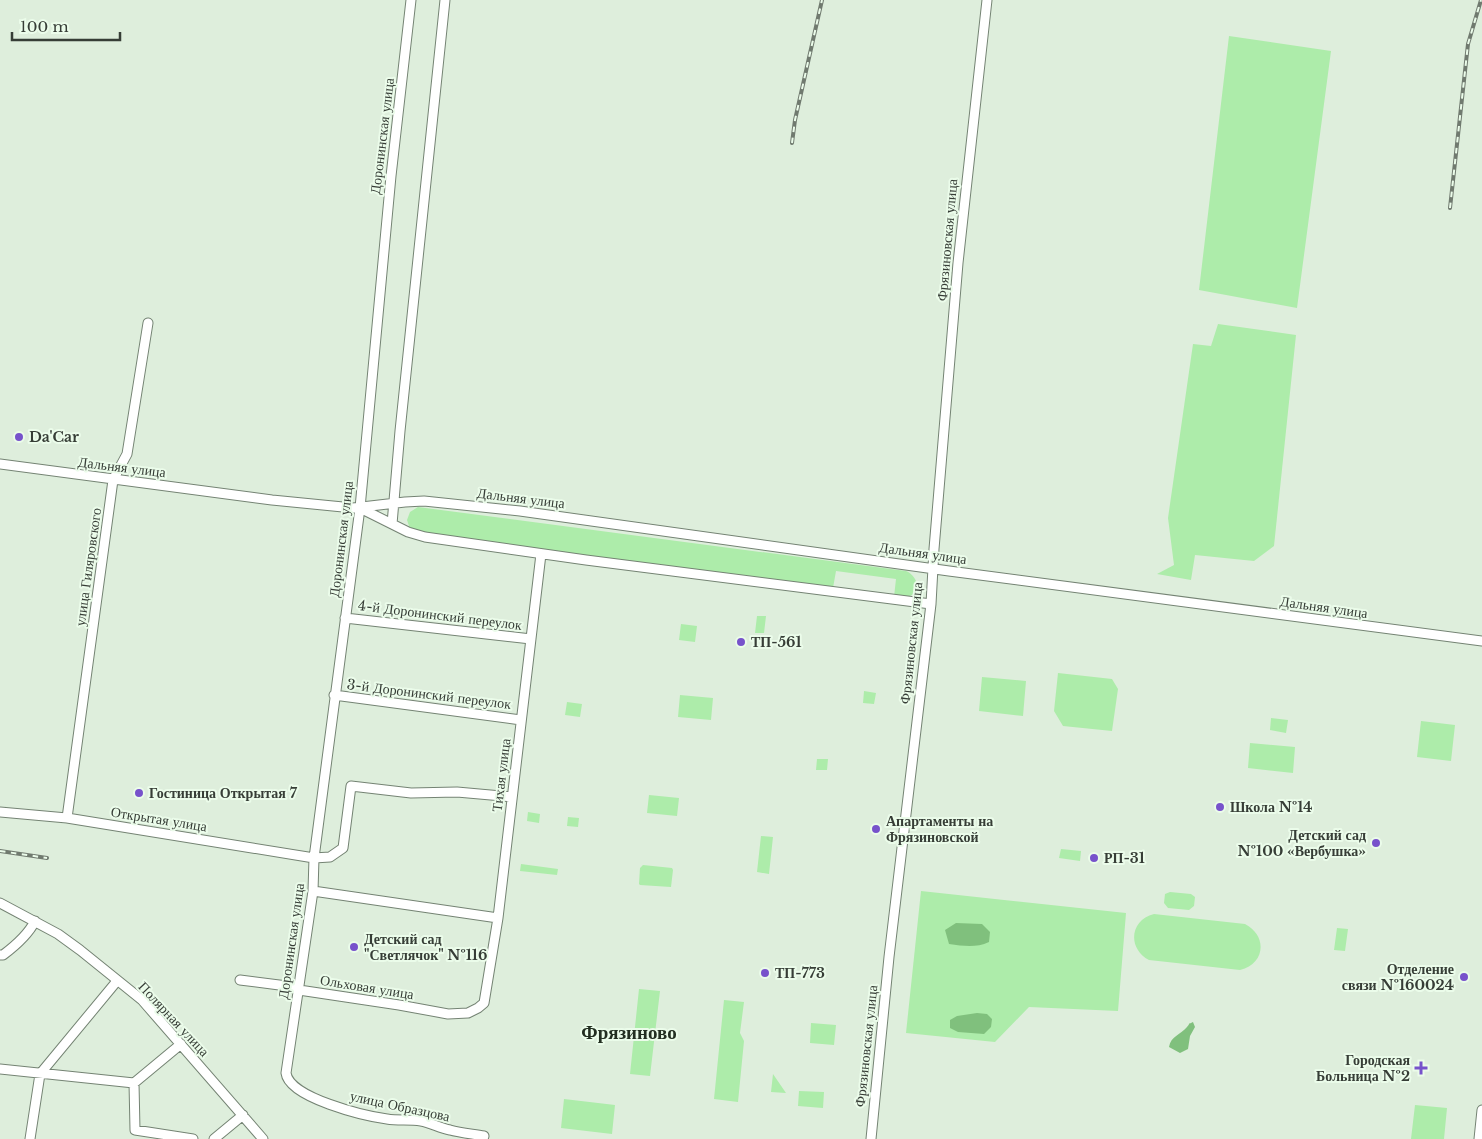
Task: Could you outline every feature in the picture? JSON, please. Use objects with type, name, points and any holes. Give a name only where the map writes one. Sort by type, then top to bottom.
[{"type":"street","name":"Доронинская улица","points":[[288,1080],[287,1066],[313,891],[314,858],[334,695],[360,508],[390,186],[411,0]]},
{"type":"street","points":[[392,524],[445,0]]},
{"type":"street","name":"Фрязиновская улица","points":[[871,1139],[889,958],[931,604],[958,263],[987,0]]},
{"type":"street","name":"улица Гиляровского","points":[[67,818],[113,480],[128,454],[148,323]]},
{"type":"street","name":"Дальняя улица","points":[[0,464],[272,500],[353,508],[424,501],[520,511],[1482,641]]},
{"type":"street","name":"Дальняя улица","points":[[360,508],[415,535],[541,554],[931,604]]},
{"type":"street","name":"Тихая улица","points":[[485,999],[498,918],[541,554]]},
{"type":"street","name":"4-й Доронинский переулок","points":[[345,618],[531,639]]},
{"type":"street","name":"3-й Доронинский переулок","points":[[334,695],[521,720]]},
{"type":"street","points":[[314,858],[330,856],[343,848],[351,786],[412,793],[457,792],[512,797]]},
{"type":"street","name":"Открытая улица","points":[[0,812],[67,818],[314,858]]},
{"type":"street","points":[[313,891],[498,918]]},
{"type":"street","name":"Полярная улица","points":[[0,903],[58,934],[142,1000],[263,1139]]},
{"type":"street","points":[[0,955],[3,955],[22,939],[35,921]]},
{"type":"street","name":"Ольховая улица","points":[[240,980],[287,986],[299,990],[448,1014],[468,1013],[478,1008],[484,1003],[485,999]]},
{"type":"street","points":[[30,1139],[40,1074],[117,981]]},
{"type":"street","points":[[0,1069],[134,1083],[181,1044]]},
{"type":"street","name":"улица Образцова","points":[[288,1080],[296,1088],[318,1100],[364,1115],[389,1120],[410,1119],[423,1122],[448,1135],[484,1138]]},
{"type":"street","points":[[134,1083],[135,1130],[193,1139]]},
{"type":"street","points":[[1479,1139],[1482,1110]]},
{"type":"street","points":[[214,1139],[243,1115]]},
{"type":"shaded area","points":[[1229,36],[1331,51],[1297,308],[1199,290]]},
{"type":"shaded area","points":[[1218,324],[1296,335],[1274,546],[1254,561],[1195,555],[1191,580],[1157,574],[1174,565],[1168,518],[1193,344],[1211,346]]},
{"type":"shaded area","points":[[418,507],[906,571],[913,576],[917,587],[910,596],[894,597],[896,579],[836,571],[833,588],[418,533],[410,529],[407,520],[410,512]]},
{"type":"shaded area","points":[[757,616],[766,616],[764,633],[755,633]]},
{"type":"shaded area","points":[[681,624],[697,626],[695,642],[679,640]]},
{"type":"shaded area","points":[[1058,673],[1112,679],[1118,689],[1112,731],[1063,726],[1054,711]]},
{"type":"shaded area","points":[[982,677],[1026,681],[1023,716],[979,711]]},
{"type":"shaded area","points":[[864,691],[876,693],[874,704],[863,703]]},
{"type":"shaded area","points":[[680,695],[713,698],[711,720],[678,717]]},
{"type":"shaded area","points":[[567,702],[582,704],[580,717],[565,715]]},
{"type":"shaded area","points":[[1271,718],[1288,720],[1286,733],[1270,730]]},
{"type":"shaded area","points":[[1421,721],[1455,725],[1451,761],[1417,757]]},
{"type":"shaded area","points":[[1250,743],[1295,747],[1293,773],[1248,768]]},
{"type":"shaded area","points":[[817,759],[828,759],[827,770],[816,770]]},
{"type":"shaded area","points":[[649,795],[679,798],[677,816],[647,813]]},
{"type":"shaded area","points":[[528,812],[540,814],[539,823],[527,821]]},
{"type":"shaded area","points":[[568,817],[579,818],[578,827],[567,826]]},
{"type":"shaded area","points":[[761,836],[773,837],[769,874],[757,872]]},
{"type":"shaded area","points":[[1061,849],[1081,851],[1080,861],[1059,858]]},
{"type":"shaded area","points":[[521,864],[558,869],[557,875],[520,871]]},
{"type":"shaded area","points":[[643,865],[672,868],[671,887],[640,885],[640,868]]},
{"type":"shaded area","points":[[921,891],[1126,913],[1118,1011],[1029,1007],[995,1042],[906,1033]]},
{"type":"shaded area","points":[[1170,892],[1191,894],[1195,897],[1194,906],[1189,910],[1168,908],[1164,903],[1165,894]]},
{"type":"shaded area","points":[[1154,914],[1245,924],[1257,935],[1260,942],[1259,956],[1255,962],[1240,970],[1149,960],[1137,949],[1134,935],[1140,922]]},
{"type":"shaded area","points":[[956,923],[982,924],[990,932],[989,942],[975,946],[949,944],[945,930]]},
{"type":"shaded area","points":[[1337,928],[1348,929],[1345,951],[1334,950]]},
{"type":"shaded area","points":[[639,989],[660,991],[650,1076],[630,1074]]},
{"type":"shaded area","points":[[724,1000],[744,1002],[740,1033],[744,1041],[738,1102],[714,1099]]},
{"type":"shaded area","points":[[977,1013],[987,1014],[992,1019],[991,1027],[984,1034],[958,1032],[950,1028],[950,1020],[957,1016]]},
{"type":"shaded area","points":[[1193,1022],[1195,1027],[1190,1036],[1188,1049],[1180,1053],[1169,1047],[1174,1038]]},
{"type":"shaded area","points":[[811,1023],[836,1025],[834,1045],[810,1043]]},
{"type":"shaded area","points":[[773,1074],[786,1093],[771,1092]]},
{"type":"shaded area","points":[[799,1091],[824,1092],[823,1108],[798,1106]]},
{"type":"shaded area","points":[[564,1099],[615,1105],[612,1134],[561,1128]]},
{"type":"shaded area","points":[[1415,1105],[1447,1108],[1444,1139],[1411,1139]]},
{"type":"railway","points":[[792,143],[795,120],[822,0]]},
{"type":"railway","points":[[1450,208],[1468,44],[1481,0]]},
{"type":"railway","points":[[0,851],[47,858]]},
{"type":"place","name":"Da'Car","points":[[19,437]]},
{"type":"place","name":"ТП-561","points":[[741,642]]},
{"type":"place","name":"Гостиница Открытая 7","points":[[139,793]]},
{"type":"place","name":"Школа №14","points":[[1220,807]]},
{"type":"place","name":"Апартаменты на Фрязиновской","points":[[876,829]]},
{"type":"place","name":"Детский сад №100 «Вербушка»","points":[[1376,843]]},
{"type":"place","name":"РП-31","points":[[1094,858]]},
{"type":"place","name":"Детский сад \"Светлячок\" №116","points":[[354,947]]},
{"type":"place","name":"ТП-773","points":[[765,973]]},
{"type":"place","name":"Отделение связи №160024","points":[[1464,977]]},
{"type":"place","name":"Городская Больница №2","points":[[1421,1068]]},
{"type":"district","name":"Фрязиново","points":[[629,1032]]}]
